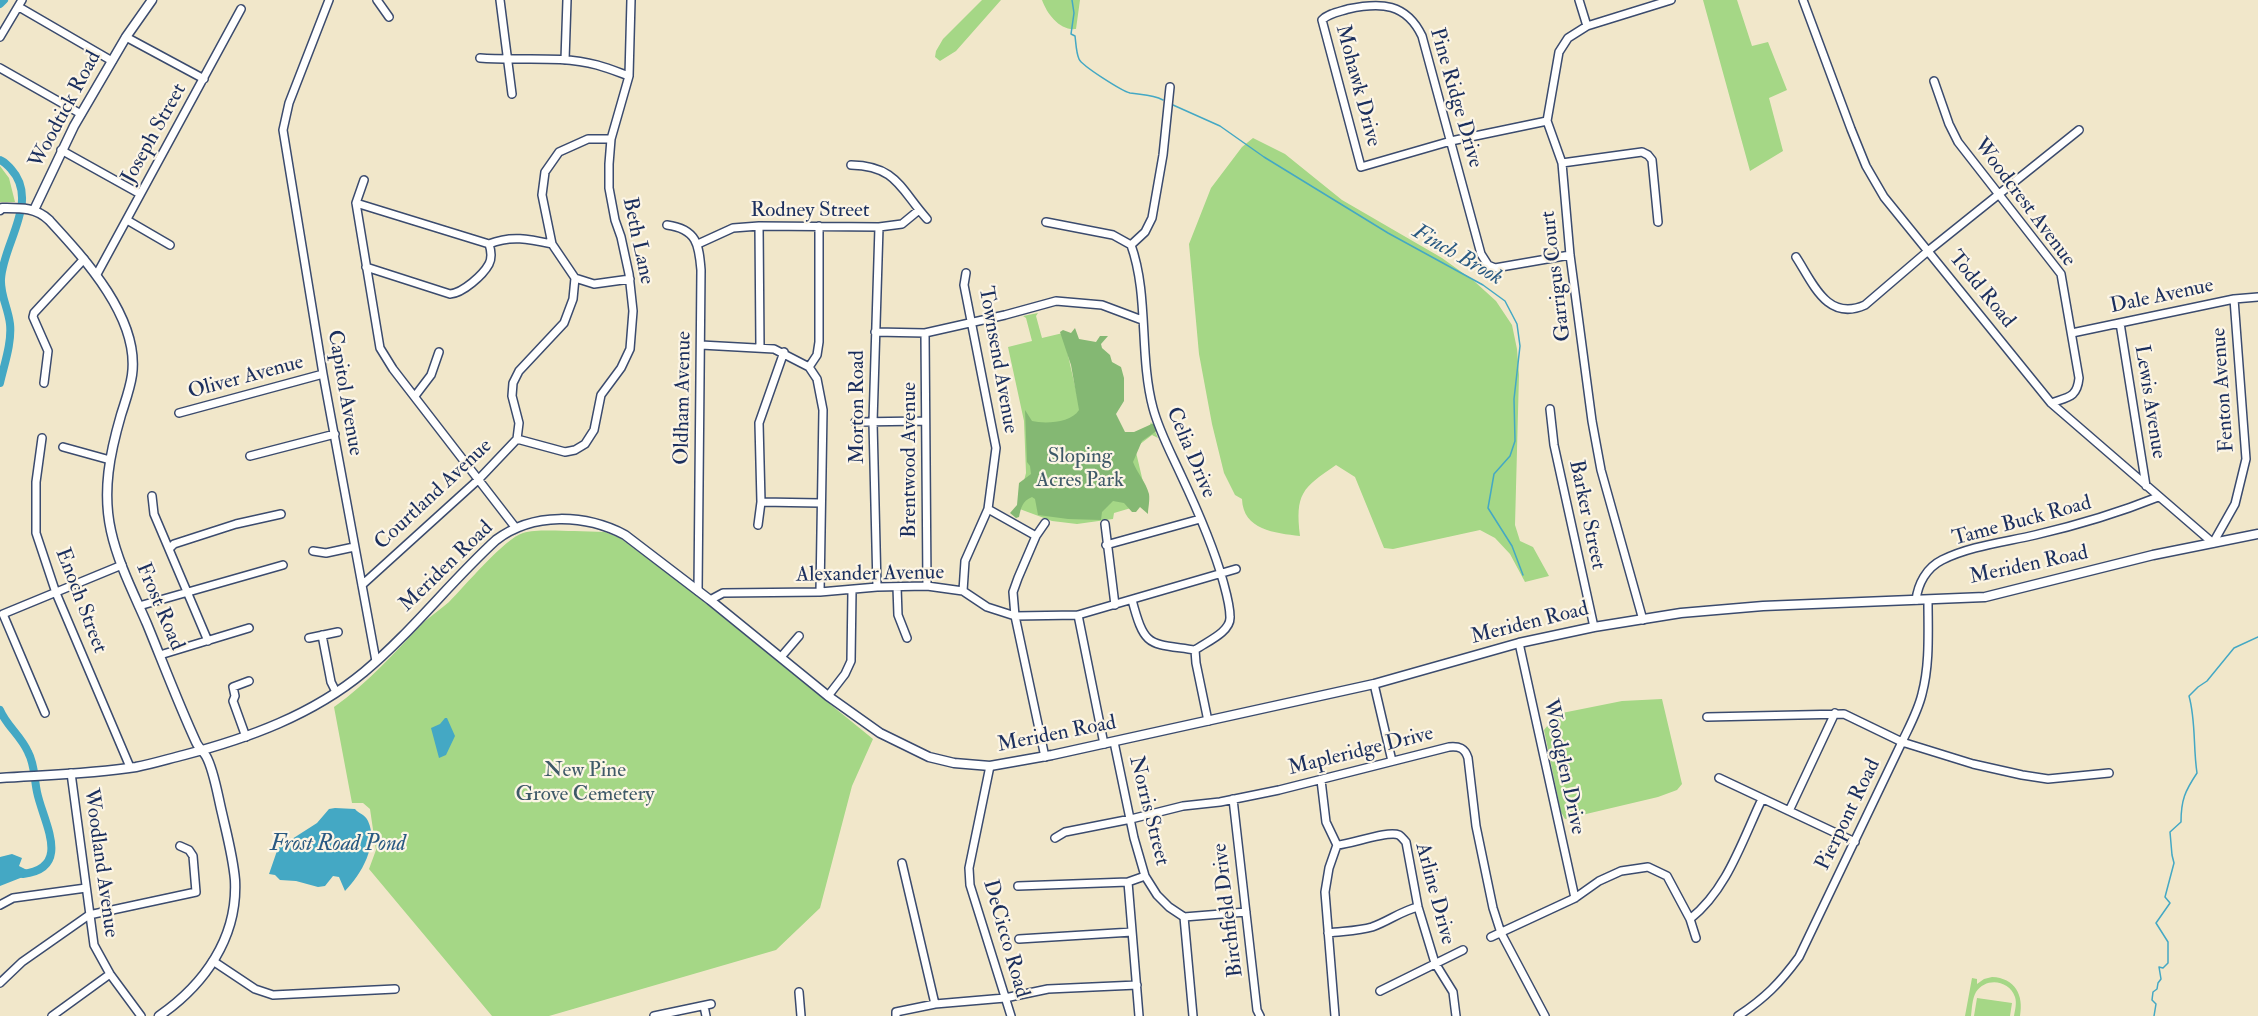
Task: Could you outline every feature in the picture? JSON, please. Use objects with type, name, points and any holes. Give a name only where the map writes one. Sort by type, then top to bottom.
[{"type":"main road","name":"Woodtick Road","points":[[30,209],[81,114],[126,37],[152,0]]},
{"type":"main road","points":[[1,208],[30,209]]},
{"type":"main road","name":"Frost Road","points":[[30,209],[49,220],[97,274],[126,332],[132,357],[130,381],[110,460],[107,486],[112,536],[196,742],[208,760],[231,852],[235,880],[234,907],[224,942],[202,978],[187,994],[159,1016]]},
{"type":"main road","name":"Meriden Road","points":[[0,778],[130,768],[246,737],[294,716],[336,692],[376,661],[496,540],[515,527],[537,520],[565,519],[597,524],[615,530],[710,600],[828,696],[880,733],[929,758],[990,766],[1045,757],[1374,684],[1519,643],[1594,627],[1703,611],[1763,606],[2000,595],[2153,555],[2258,534]]},
{"type":"street","name":"Capitol Avenue","points":[[329,0],[289,103],[283,129],[323,374],[376,661]]},
{"type":"street","points":[[377,0],[389,17]]},
{"type":"street","points":[[500,0],[512,94]]},
{"type":"street","points":[[565,60],[567,0]]},
{"type":"street","name":"Beth Lane","points":[[517,439],[568,452],[581,447],[589,440],[594,430],[601,395],[621,368],[630,349],[633,311],[630,279],[609,188],[611,139],[629,76],[631,0]]},
{"type":"street","points":[[1579,0],[1587,26]]},
{"type":"street","name":"Garrigus Court","points":[[1643,620],[1601,470],[1592,421],[1570,255],[1562,163],[1547,121],[1559,52],[1568,38],[1587,26],[1671,0]]},
{"type":"street","name":"Todd Road","points":[[1803,0],[1866,166],[1884,197],[2051,403],[2213,543]]},
{"type":"street","points":[[0,38],[21,3],[112,61]]},
{"type":"street","name":"Pine Ridge Drive","points":[[1327,15],[1365,6],[1388,6],[1405,13],[1415,22],[1422,36],[1481,254],[1488,265],[1496,268],[1570,255]]},
{"type":"street","name":"Joseph Street","points":[[97,274],[241,9]]},
{"type":"street","name":"Mohawk Drive","points":[[1327,15],[1322,20],[1323,26],[1361,167],[1451,141]]},
{"type":"street","points":[[126,37],[204,79]]},
{"type":"street","points":[[480,58],[508,61],[565,60],[596,65],[629,76]]},
{"type":"street","points":[[0,68],[81,114]]},
{"type":"street","name":"Woodcrest Avenue","points":[[1934,81],[1958,142],[2061,274],[2079,378],[2078,389],[2073,395],[2051,403]]},
{"type":"street","points":[[1046,222],[1113,235],[1131,245],[1145,232],[1152,218],[1164,155],[1170,87]]},
{"type":"street","points":[[1451,141],[1547,121]]},
{"type":"street","points":[[1796,257],[1821,296],[1831,306],[1854,310],[1865,305],[1928,251],[2079,130]]},
{"type":"street","points":[[611,139],[588,139],[559,152],[545,172],[542,195],[552,244],[575,278],[594,284],[630,279]]},
{"type":"street","points":[[61,150],[140,194]]},
{"type":"street","points":[[1562,163],[1642,152],[1648,155],[1652,160],[1658,222]]},
{"type":"street","points":[[851,165],[867,165],[883,170],[900,183],[927,219]]},
{"type":"street","points":[[364,180],[356,203],[380,348],[393,369],[515,527]]},
{"type":"street","points":[[356,203],[489,244],[516,237],[552,244]]},
{"type":"street","name":"Rodney Street","points":[[698,244],[733,228],[759,226],[879,227],[902,224],[919,210]]},
{"type":"street","points":[[128,220],[170,245]]},
{"type":"street","points":[[667,225],[686,231],[698,244]]},
{"type":"street","points":[[759,226],[760,347]]},
{"type":"street","points":[[809,367],[817,355],[819,342],[819,226]]},
{"type":"street","name":"Morton Road","points":[[877,587],[873,422],[879,227]]},
{"type":"street","points":[[366,267],[450,294],[456,293],[490,263],[489,244]]},
{"type":"street","name":"Oldham Avenue","points":[[698,244],[701,270],[698,591]]},
{"type":"street","name":"Celia Drive","points":[[1131,245],[1135,256],[1148,385],[1154,410],[1170,453],[1216,555],[1230,616],[1230,623],[1225,629],[1195,650]]},
{"type":"street","points":[[44,382],[48,351],[33,317],[34,313],[84,259]]},
{"type":"street","name":"Townsend Avenue","points":[[963,591],[965,561],[988,509],[996,448],[964,285],[966,273]]},
{"type":"street","name":"Courtland Avenue","points":[[362,585],[479,479],[517,439],[519,423],[512,396],[513,383],[519,371],[564,323],[573,299],[575,278]]},
{"type":"street","name":"Dale Avenue","points":[[2072,333],[2234,299],[2258,297]]},
{"type":"street","name":"Fenton Avenue","points":[[2213,543],[2235,504],[2246,459],[2234,299]]},
{"type":"street","points":[[875,332],[926,333],[1056,301],[1102,305],[1142,320]]},
{"type":"street","name":"Lewis Avenue","points":[[2120,323],[2146,486]]},
{"type":"street","name":"Brentwood Avenue","points":[[926,333],[927,586]]},
{"type":"street","points":[[701,345],[760,347],[784,352],[809,367],[817,379],[823,410],[820,592]]},
{"type":"street","points":[[415,396],[431,375],[439,352]]},
{"type":"street","points":[[758,525],[761,502],[759,423],[784,352]]},
{"type":"street","name":"Oliver Avenue","points":[[179,414],[323,374]]},
{"type":"street","name":"Barker Street","points":[[1550,409],[1554,445],[1594,627]]},
{"type":"street","points":[[855,422],[925,421]]},
{"type":"street","points":[[250,456],[335,434]]},
{"type":"street","name":"Enoch Street","points":[[42,438],[36,482],[36,533],[57,593],[130,768]]},
{"type":"street","points":[[63,447],[110,460]]},
{"type":"street","points":[[152,496],[154,514],[208,641]]},
{"type":"street","name":"Tame Buck Road","points":[[1916,600],[1918,585],[1927,573],[1941,561],[1983,547],[2113,515],[2158,497]]},
{"type":"street","points":[[761,502],[820,503]]},
{"type":"street","points":[[988,509],[1036,536]]},
{"type":"street","points":[[170,548],[174,544],[236,524],[281,514]]},
{"type":"street","points":[[1106,545],[1200,519]]},
{"type":"street","points":[[1045,523],[1036,536],[1013,592],[1015,616],[1045,757]]},
{"type":"street","points":[[1106,524],[1106,545],[1115,605]]},
{"type":"street","points":[[313,551],[326,553],[354,547]]},
{"type":"street","points":[[45,713],[3,614],[122,565]]},
{"type":"street","points":[[140,606],[283,565]]},
{"type":"street","name":"Alexander Avenue","points":[[710,600],[723,592],[820,592],[852,591],[877,587],[927,586],[963,591],[987,607],[1015,616],[1078,615],[1236,569]]},
{"type":"street","points":[[897,587],[898,615],[907,638]]},
{"type":"street","points":[[828,696],[845,674],[851,661],[852,591]]},
{"type":"street","points":[[1132,600],[1145,637],[1152,642],[1195,650],[1208,721]]},
{"type":"street","name":"Pierpont Road","points":[[1738,1016],[1762,1000],[1777,986],[1799,957],[1902,742],[1917,708],[1928,663],[1928,600]]},
{"type":"street","points":[[1078,615],[1104,744]]},
{"type":"street","points":[[160,655],[249,628]]},
{"type":"street","points":[[309,638],[338,632]]},
{"type":"street","points":[[322,635],[336,692]]},
{"type":"street","points":[[781,657],[800,636]]},
{"type":"street","name":"Woodglen Drive","points":[[1519,643],[1575,898]]},
{"type":"street","points":[[246,737],[232,701],[235,696],[233,687],[249,681]]},
{"type":"street","points":[[1374,684],[1392,760]]},
{"type":"street","points":[[1789,812],[1835,713]]},
{"type":"street","points":[[1707,717],[1844,714],[1902,742],[1973,764],[2022,775],[2048,778],[2109,773]]},
{"type":"street","name":"Norris Street","points":[[1114,742],[1145,876],[1163,901],[1184,917]]},
{"type":"street","name":"Mapleridge Drive","points":[[1055,838],[1065,832],[1183,806],[1233,799],[1321,780],[1392,760],[1449,747],[1459,747],[1467,754],[1485,870],[1501,933],[1545,1016]]},
{"type":"street","name":"DeCicco Road","points":[[990,766],[969,868],[970,885],[1011,1016]]},
{"type":"street","name":"Woodland Avenue","points":[[71,773],[89,915],[97,954],[141,1016]]},
{"type":"street","points":[[1719,778],[1855,842]]},
{"type":"street","points":[[1321,780],[1326,822],[1337,845],[1329,868],[1325,892],[1335,1016]]},
{"type":"street","name":"Birchfield Drive","points":[[1233,799],[1257,1010],[1260,1016]]},
{"type":"street","points":[[1690,919],[1705,907],[1718,891],[1762,799]]},
{"type":"street","name":"Arline Drive","points":[[1337,845],[1389,834],[1398,835],[1406,842],[1418,907],[1435,963],[1453,992],[1456,1016]]},
{"type":"street","points":[[0,982],[22,962],[89,915],[196,892],[194,856],[189,850],[180,846]]},
{"type":"street","points":[[902,863],[935,1004]]},
{"type":"street","points":[[1491,937],[1575,898],[1599,881],[1614,874],[1648,867],[1667,876],[1690,919],[1696,938]]},
{"type":"street","points":[[1018,886],[1128,882],[1145,876]]},
{"type":"street","points":[[1128,882],[1139,1016]]},
{"type":"street","points":[[0,905],[13,898],[86,888]]},
{"type":"street","points":[[1328,933],[1370,928],[1389,920],[1404,910],[1418,907]]},
{"type":"street","points":[[1193,1016],[1184,917],[1246,912]]},
{"type":"street","points":[[1019,939],[1132,932]]},
{"type":"street","points":[[1380,991],[1463,950]]},
{"type":"street","points":[[213,961],[255,989],[273,995],[395,989]]},
{"type":"street","points":[[52,1016],[110,974]]},
{"type":"street","points":[[896,1014],[935,1004],[1005,998],[1048,989],[1137,985]]},
{"type":"street","points":[[799,992],[801,1016]]},
{"type":"street","points":[[654,1016],[708,1005],[706,1016]]},
{"type":"green space","points":[[982,0],[1001,0],[956,51],[940,61],[935,57],[943,39]]},
{"type":"green space","points":[[1042,0],[1080,0],[1076,29],[1065,27],[1055,20],[1047,11]]},
{"type":"green space","points":[[1703,0],[1737,0],[1752,46],[1768,42],[1787,90],[1769,98],[1783,151],[1750,171]]},
{"type":"green space","points":[[1253,138],[1285,154],[1342,200],[1442,258],[1474,281],[1496,301],[1512,325],[1517,349],[1519,375],[1515,525],[1520,541],[1533,547],[1549,576],[1525,582],[1510,554],[1495,538],[1480,530],[1393,549],[1384,548],[1355,477],[1336,465],[1315,480],[1303,493],[1299,510],[1300,536],[1262,528],[1248,517],[1242,499],[1235,495],[1224,473],[1212,424],[1199,354],[1189,244],[1211,188],[1242,147]]},
{"type":"green space","points":[[0,166],[9,178],[15,202],[0,202]]},
{"type":"green space","name":"Sloping Acres Park","points":[[1038,313],[1036,316],[1042,338],[1063,333],[1079,404],[1128,440],[1151,422],[1158,438],[1152,435],[1135,448],[1148,503],[1114,513],[1113,519],[1077,524],[1052,521],[1017,508],[1026,473],[1024,421],[1008,347],[1032,341],[1026,318],[1023,316]]},
{"type":"green space","name":"Sloping Acres Park","points":[[1075,328],[1079,339],[1096,342],[1100,336],[1108,336],[1101,344],[1102,348],[1110,355],[1112,362],[1121,367],[1124,378],[1124,401],[1116,414],[1125,432],[1134,432],[1154,423],[1158,430],[1142,441],[1133,462],[1149,494],[1148,514],[1140,507],[1136,512],[1132,512],[1124,503],[1113,501],[1102,512],[1101,520],[1038,515],[1035,499],[1032,497],[1024,503],[1019,517],[1016,518],[1010,513],[1017,505],[1019,483],[1031,474],[1027,462],[1025,410],[1032,421],[1057,422],[1070,418],[1079,410],[1071,365],[1060,332],[1063,330],[1071,333]]},
{"type":"green space","name":"New Pine Grove Cemetery","points":[[548,530],[605,532],[620,538],[687,588],[873,739],[852,786],[820,908],[776,950],[549,1016],[492,1016],[369,869],[376,850],[370,809],[363,803],[352,803],[334,707],[370,677],[424,622],[449,602],[496,553],[515,537],[523,533]]},
{"type":"green space","points":[[1662,699],[1682,784],[1677,790],[1658,797],[1565,819],[1561,812],[1544,730],[1557,714],[1622,701]]},
{"type":"green space","points":[[1992,977],[2007,981],[2016,989],[2021,1001],[2020,1016],[2014,1016],[2016,1002],[2012,991],[1997,982],[1980,987],[1974,998],[1971,1016],[1965,1016],[1972,978],[1977,979],[1977,984]]},
{"type":"green space","points":[[1977,998],[2012,1003],[2010,1016],[1974,1016]]},
{"type":"water","points":[[445,718],[455,736],[446,755],[439,758],[431,728],[440,724]]},
{"type":"water","name":"Frost Road Pond","points":[[329,809],[355,809],[364,815],[371,830],[367,859],[357,877],[345,891],[339,877],[333,876],[325,886],[318,887],[296,881],[280,880],[275,875],[269,874],[278,848],[317,823]]},
{"type":"water","points":[[12,854],[22,858],[19,866],[33,873],[0,886],[0,857]]},
{"type":"waterway","points":[[0,4],[4,0]]},
{"type":"waterway","name":"Finch Brook","points":[[1072,0],[1074,13],[1071,34],[1075,36],[1079,59],[1103,78],[1130,93],[1163,100]]},
{"type":"waterway","name":"Finch Brook","points":[[1173,105],[1220,126],[1264,157],[1388,233],[1483,285],[1505,301],[1517,324],[1520,346],[1514,399],[1515,441],[1510,456],[1494,474],[1488,508],[1512,546],[1523,575]]},
{"type":"waterway","points":[[0,160],[11,169],[19,181],[22,195],[18,222],[7,251],[1,279],[10,331],[9,346],[0,383]]},
{"type":"waterway","points":[[2154,1016],[2156,1004],[2152,1000],[2153,992],[2157,989],[2161,979],[2159,967],[2163,968],[2168,963],[2168,942],[2156,923],[2170,903],[2165,897],[2174,863],[2170,832],[2181,822],[2184,796],[2197,773],[2193,715],[2189,696],[2207,681],[2234,648],[2258,637]]},
{"type":"waterway","points":[[0,710],[30,757],[51,842],[51,853],[47,863],[38,870],[23,874]]}]
